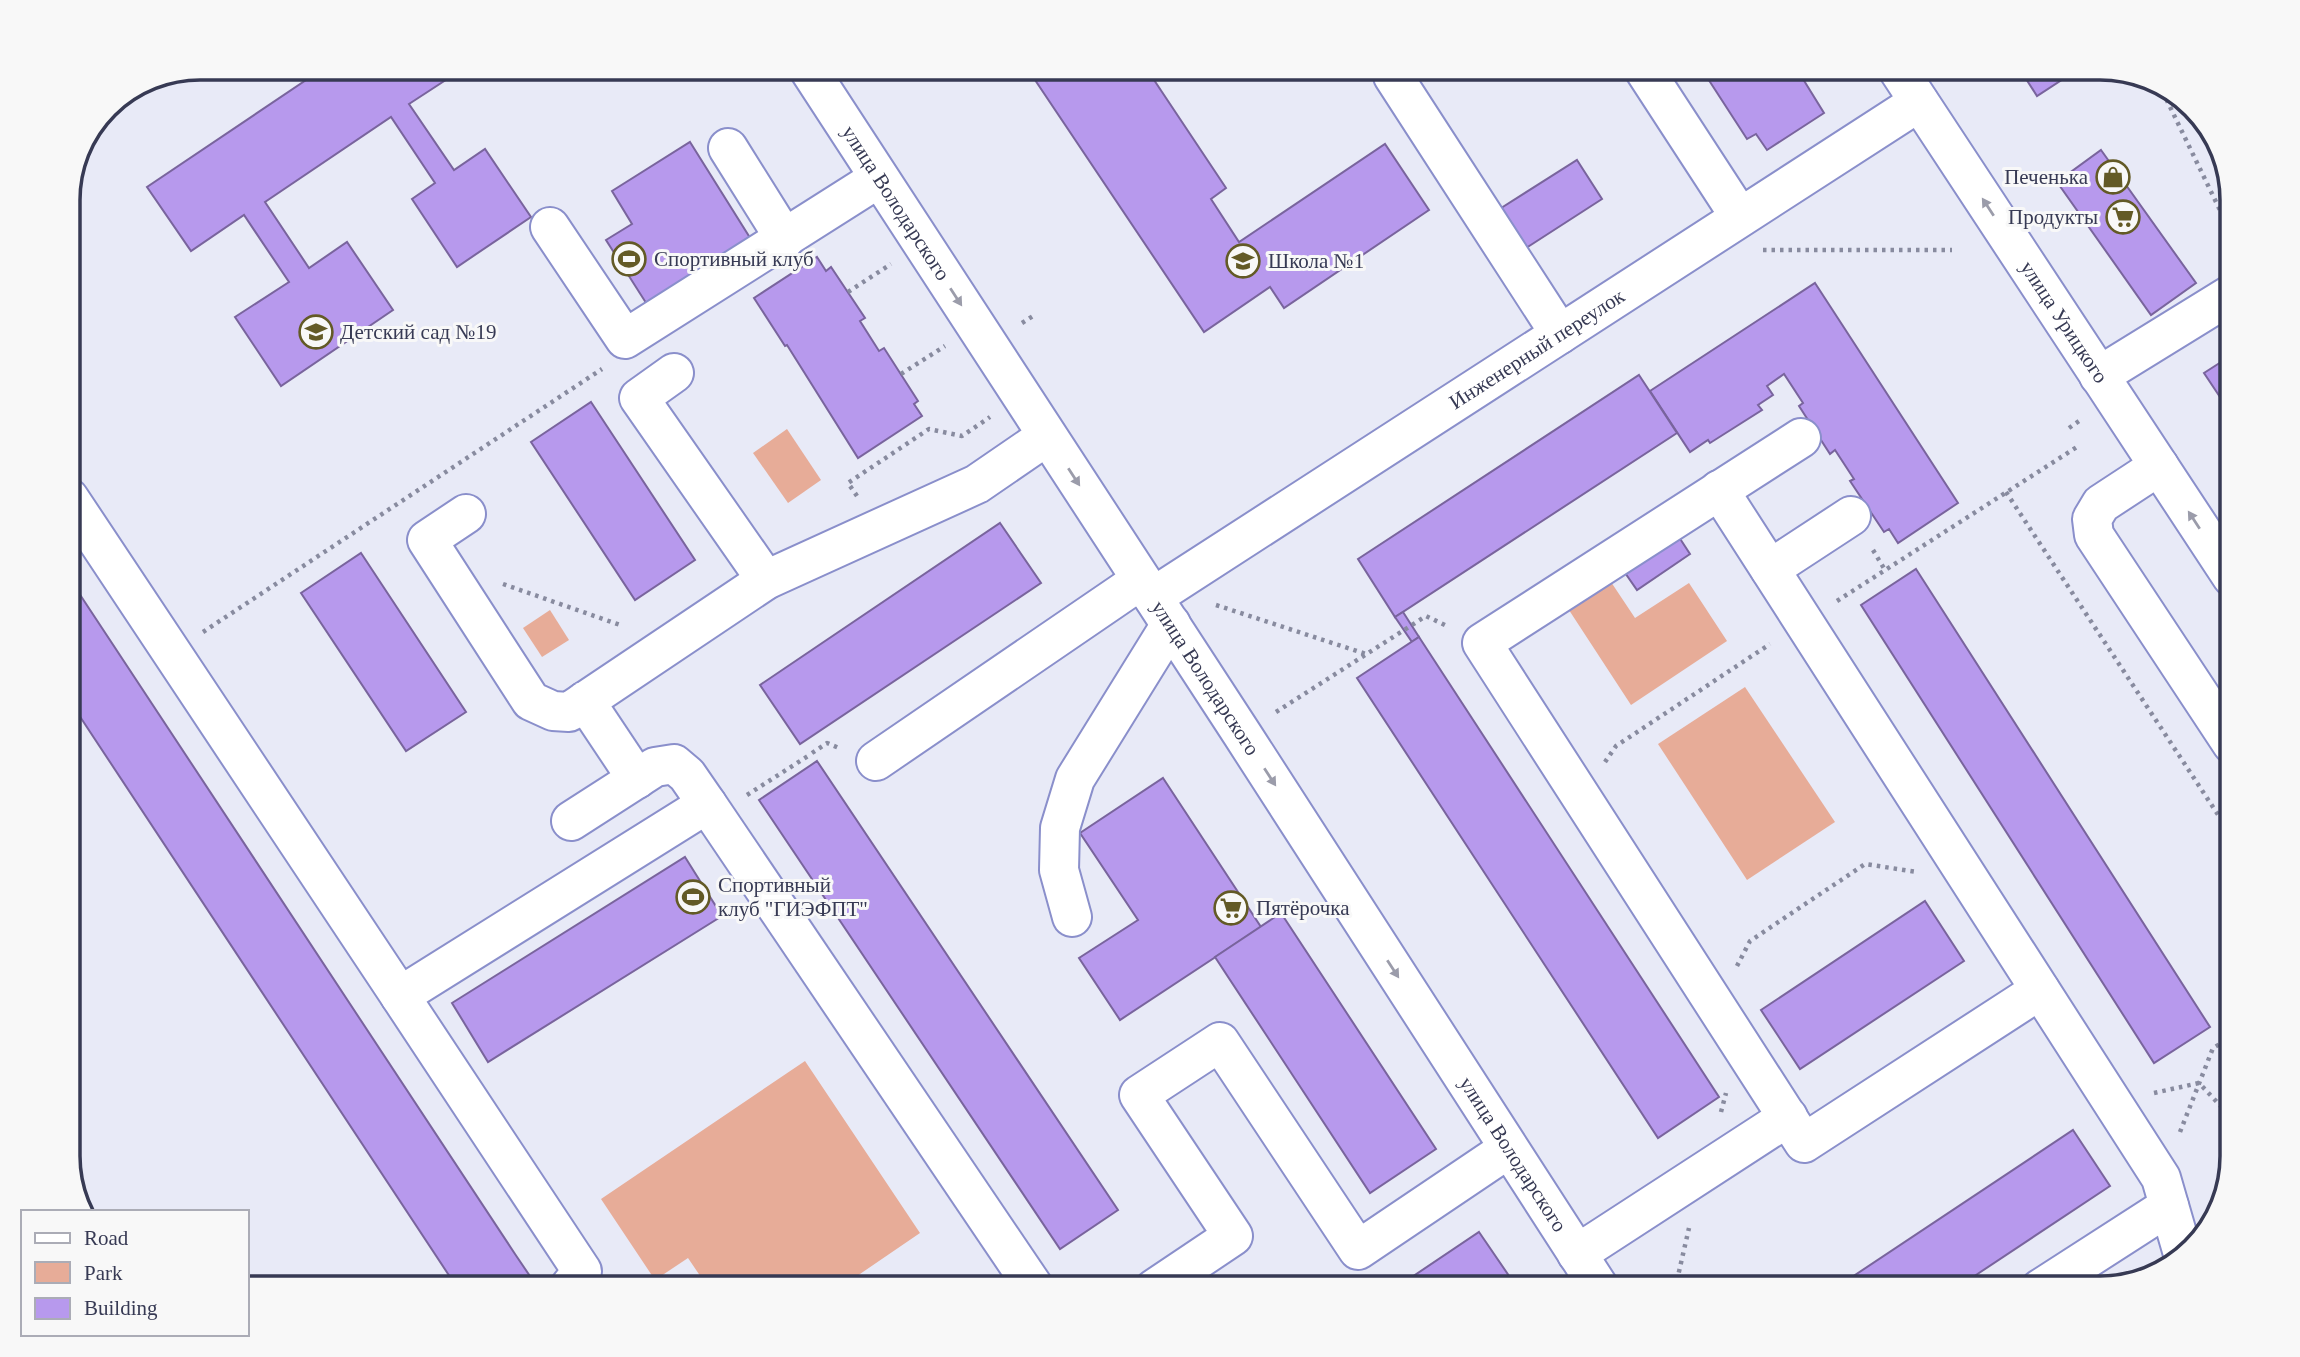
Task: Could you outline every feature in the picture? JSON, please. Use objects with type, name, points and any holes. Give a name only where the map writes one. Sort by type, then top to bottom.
[{"type":"street","name":"улица Володарского","points":[[816,80],[1591,1276]]},
{"type":"street","points":[[1396,80],[1560,334]]},
{"type":"street","points":[[1651,80],[1740,217]]},
{"type":"street","name":"улица Урицкого","points":[[1905,80],[2219,558]]},
{"type":"street","name":"Инженерный переулок","points":[[876,761],[1155,600],[1919,102]]},
{"type":"street","points":[[728,148],[785,239]]},
{"type":"street","points":[[550,228],[625,339],[879,178]]},
{"type":"street","points":[[2099,376],[2219,302]]},
{"type":"street","points":[[674,373],[639,398],[766,580]]},
{"type":"street","points":[[466,514],[427,540],[531,701],[553,711],[569,712],[766,580],[977,484],[1047,436]]},
{"type":"street","points":[[1801,438],[1482,642],[1804,1143],[2040,990]]},
{"type":"street","points":[[2159,466],[2101,504],[2092,519],[2094,535],[2220,725]]},
{"type":"street","points":[[1719,490],[2112,1103],[2165,1192],[2180,1245]]},
{"type":"street","points":[[1770,569],[1851,516]]},
{"type":"street","points":[[81,524],[171,653],[400,996],[580,1276]]},
{"type":"street","points":[[1072,917],[1059,870],[1060,828],[1075,779],[1155,600]]},
{"type":"street","points":[[585,701],[637,779]]},
{"type":"street","points":[[571,821],[655,767],[674,764],[687,775],[1026,1276]]},
{"type":"street","points":[[400,996],[711,810]]},
{"type":"street","points":[[1173,1276],[1233,1236],[1139,1095],[1220,1042],[1358,1250],[1508,1149]]},
{"type":"street","points":[[1577,1254],[1788,1117]]},
{"type":"street","points":[[2057,1276],[2165,1192]]},
{"type":"path","points":[[2168,102],[2219,208]]},
{"type":"path","points":[[1758,250],[1952,250]]},
{"type":"path","points":[[848,292],[897,261]]},
{"type":"path","points":[[901,374],[951,342]]},
{"type":"path","points":[[171,653],[603,369]]},
{"type":"path","points":[[879,529],[848,483],[929,429],[962,436],[998,412]]},
{"type":"path","points":[[1582,798],[1616,746],[2080,445]]},
{"type":"path","points":[[2006,492],[2220,817]]},
{"type":"path","points":[[443,563],[671,643]]},
{"type":"path","points":[[1206,601],[1366,654]]},
{"type":"path","points":[[1242,734],[1411,625]]},
{"type":"path","points":[[711,810],[808,756]]},
{"type":"path","points":[[1717,1007],[1749,941],[1865,864],[1970,880]]},
{"type":"path","points":[[2165,1192],[2199,1083],[2213,1048],[2220,1044]]},
{"type":"path","points":[[2112,1103],[2199,1083]]},
{"type":"path","points":[[2199,1083],[2220,1105]]},
{"type":"green space","points":[[787,429],[821,480],[788,503],[753,453]]},
{"type":"green space","points":[[1609,579],[1635,618],[1689,583],[1727,641],[1631,705],[1567,607]]},
{"type":"green space","points":[[550,610],[569,640],[542,657],[523,628]]},
{"type":"green space","points":[[1745,687],[1835,822],[1747,880],[1658,744]]},
{"type":"green space","points":[[805,1061],[920,1233],[857,1276],[700,1276],[688,1258],[661,1276],[652,1276],[601,1199]]},
{"type":"building","points":[[306,80],[446,80],[409,104],[454,170],[485,149],[531,217],[457,267],[412,199],[435,183],[391,117],[265,202],[309,268],[347,242],[393,310],[281,386],[235,317],[289,282],[244,215],[191,251],[147,187]]},
{"type":"building","points":[[1035,80],[1154,80],[1226,188],[1211,199],[1239,242],[1385,144],[1429,210],[1284,308],[1270,287],[1204,332]]},
{"type":"building","points":[[1709,80],[1804,80],[1824,113],[1767,150],[1756,134],[1747,139]]},
{"type":"building","points":[[2027,80],[2062,80],[2037,96]]},
{"type":"building","points":[[690,142],[752,241],[648,306],[606,240],[632,224],[612,191]]},
{"type":"building","points":[[2101,150],[2196,283],[2151,315],[2057,182]]},
{"type":"building","points":[[1577,160],[1602,199],[1523,250],[1498,210]]},
{"type":"building","points":[[817,257],[826,271],[831,267],[865,318],[860,321],[879,351],[884,348],[918,401],[914,404],[922,416],[858,458],[754,298]]},
{"type":"building","points":[[1815,283],[1958,503],[1898,543],[1889,529],[1884,532],[1850,481],[1854,479],[1835,450],[1830,454],[1799,406],[1803,403],[1784,374],[1767,386],[1773,395],[1758,405],[1762,410],[1710,443],[1708,440],[1690,452],[1650,391]]},
{"type":"building","points":[[2219,363],[2219,396],[2204,373]]},
{"type":"building","points":[[1639,375],[1677,433],[1395,617],[1358,559]]},
{"type":"building","points":[[591,402],[695,560],[635,600],[531,442]]},
{"type":"building","points":[[1000,523],[1041,583],[800,744],[760,685]]},
{"type":"building","points":[[1675,531],[1690,554],[1637,590],[1621,567]]},
{"type":"building","points":[[361,553],[466,712],[406,751],[301,593]]},
{"type":"building","points":[[1916,569],[2210,1027],[2154,1063],[1861,605]]},
{"type":"building","points":[[81,596],[530,1276],[449,1276],[81,718]]},
{"type":"building","points":[[1403,612],[1419,637],[1412,642],[1395,617]]},
{"type":"building","points":[[1419,637],[1719,1097],[1658,1138],[1357,678]]},
{"type":"building","points":[[817,761],[1118,1210],[1060,1249],[759,800]]},
{"type":"building","points":[[1163,778],[1261,927],[1120,1020],[1079,958],[1138,920],[1080,833]]},
{"type":"building","points":[[685,857],[722,916],[488,1062],[452,1003]]},
{"type":"building","points":[[1925,901],[1964,961],[1800,1069],[1761,1010]]},
{"type":"building","points":[[1281,913],[1436,1149],[1370,1193],[1215,957]]},
{"type":"building","points":[[2073,1130],[2110,1186],[1975,1276],[1854,1276]]},
{"type":"building","points":[[1479,1232],[1509,1276],[1413,1276]]},
{"type":"place","name":"Печенька","points":[[2113,177]]},
{"type":"place","name":"Продукты","points":[[2123,217]]},
{"type":"place","name":"Спортивный клуб","points":[[629,259]]},
{"type":"place","name":"Школа №1","points":[[1243,261]]},
{"type":"place","name":"Детский сад №19","points":[[316,332]]},
{"type":"place","name":"Спортивный клуб \"ГИЭФПТ\"","points":[[693,897]]},
{"type":"place","name":"Пятёрочка","points":[[1231,908]]}]
